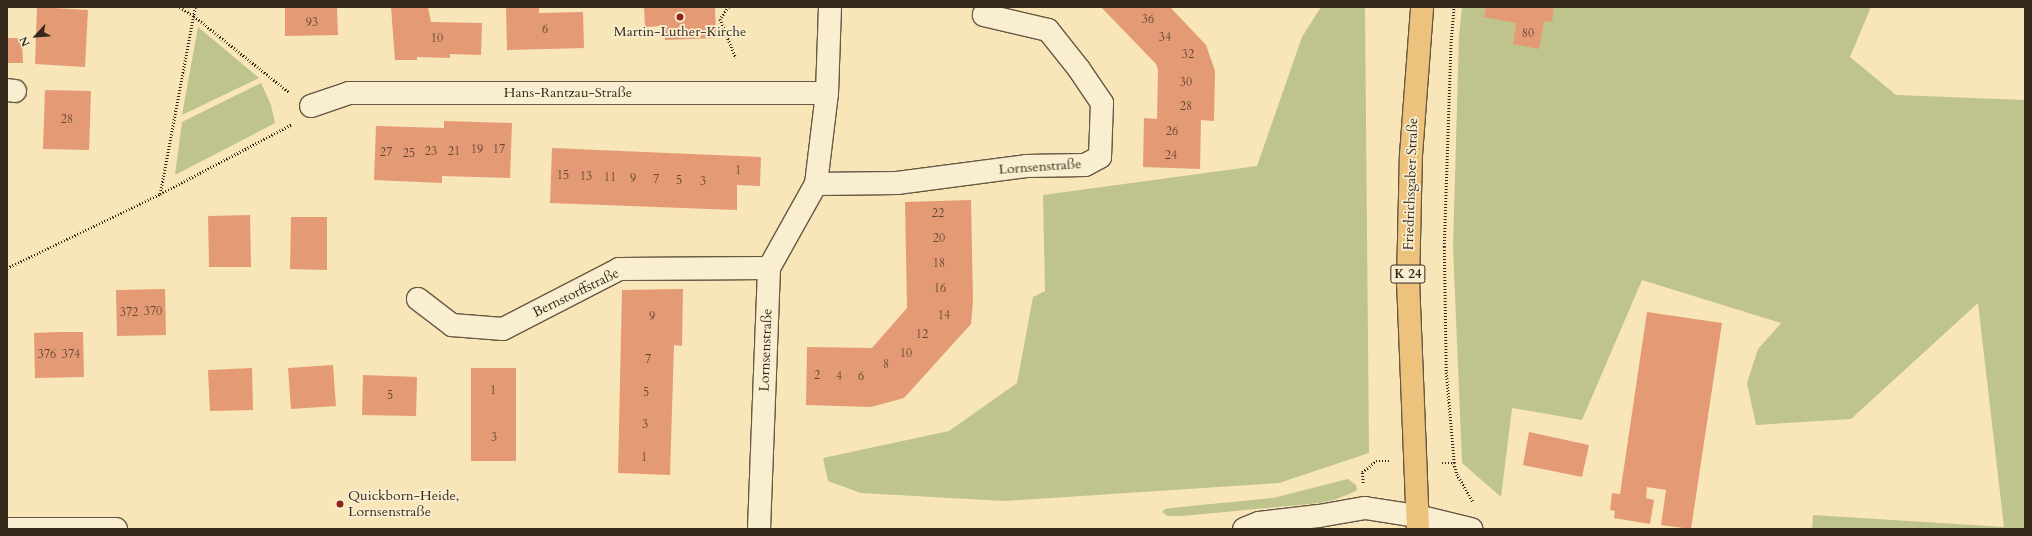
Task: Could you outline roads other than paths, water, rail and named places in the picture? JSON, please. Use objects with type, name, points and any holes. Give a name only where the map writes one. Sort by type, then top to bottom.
[{"type":"main road","name":"Friedrichsgaber Straße","points":[[1417,523],[1408,276],[1411,154],[1422,7]]},
{"type":"street","name":"Lornsenstraße","points":[[759,529],[769,268],[816,184],[827,93],[830,7]]},
{"type":"street","name":"Lornsenstraße","points":[[816,184],[897,183],[1026,166],[1085,165],[1100,157],[1102,103],[1079,69],[1048,30],[984,15]]},
{"type":"street","name":"Hans-Rantzau-Straße","points":[[311,106],[350,93],[827,93]]},
{"type":"street","name":"Bernstorffstraße","points":[[418,299],[452,325],[503,329],[619,269],[769,268]]},
{"type":"street","points":[[1244,529],[1258,523],[1320,516],[1365,508],[1417,523],[1471,529]]},
{"type":"street","points":[[7,529],[116,529]]},
{"type":"place","name":"Martin-Luther-Kirche","points":[[680,17]]},
{"type":"place","name":"Quickborn-Heide, Lornsenstraße","points":[[340,504]]}]
